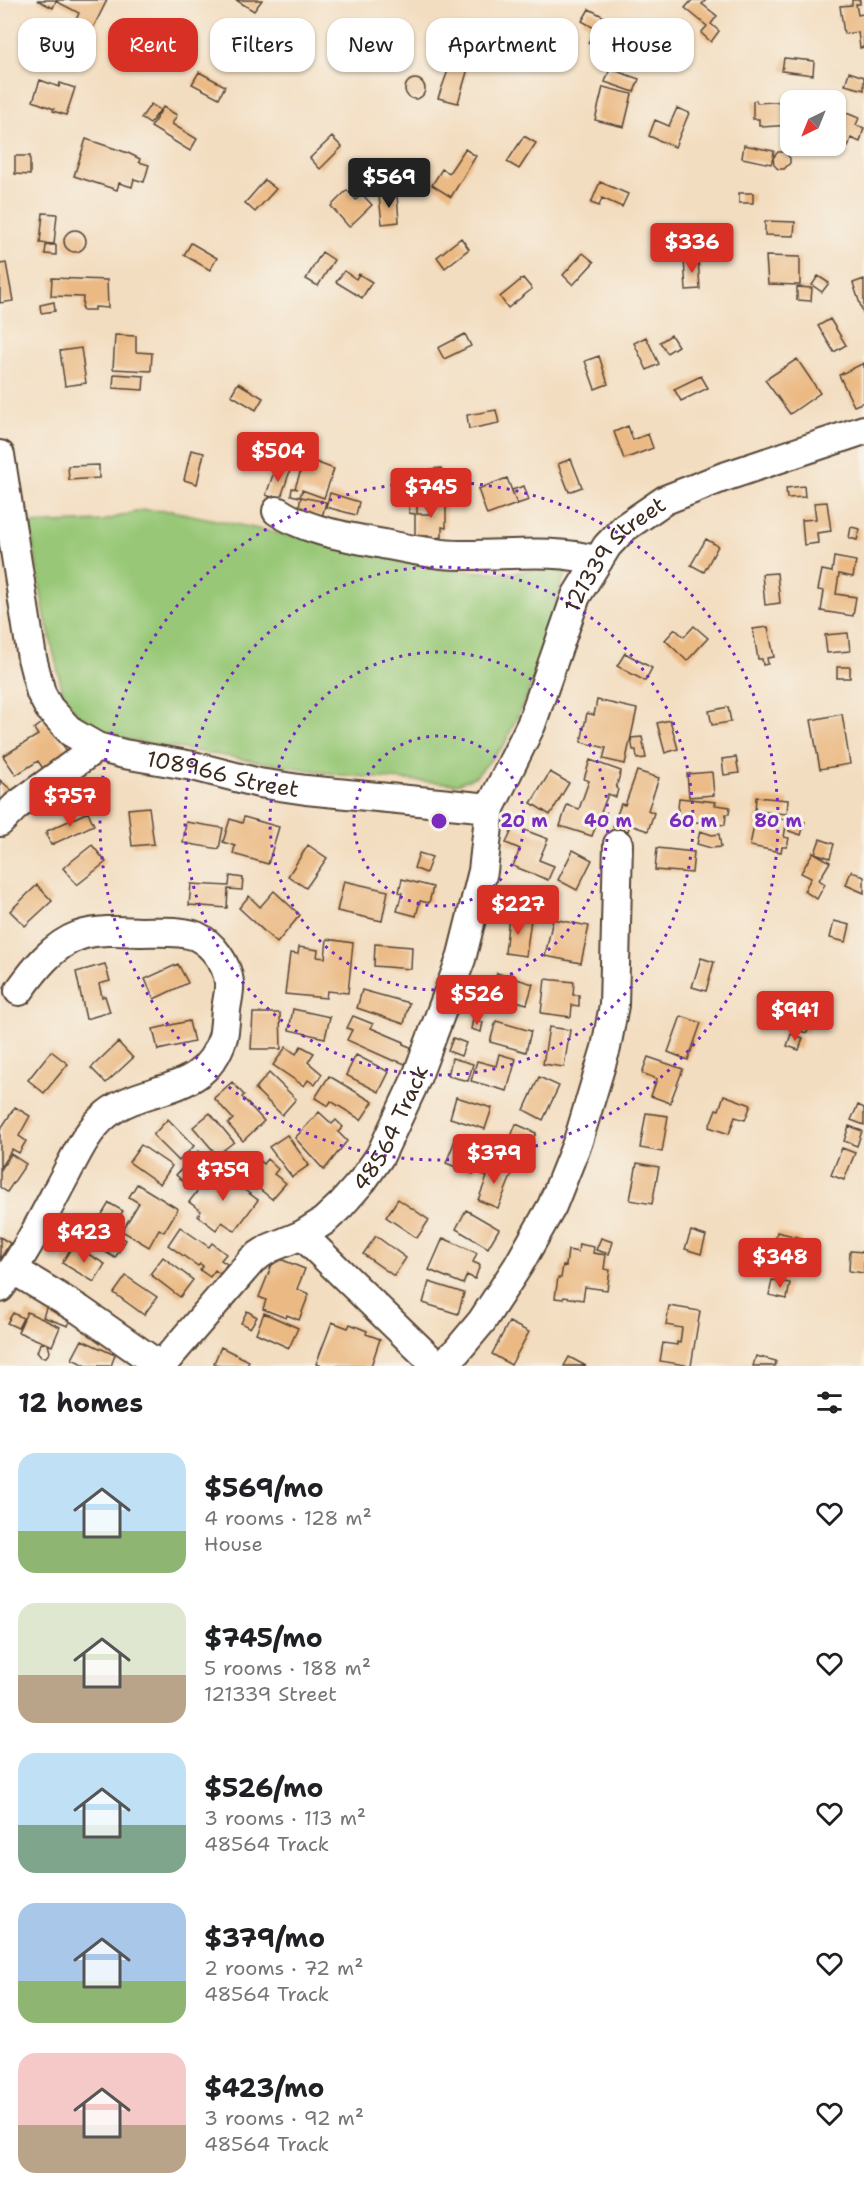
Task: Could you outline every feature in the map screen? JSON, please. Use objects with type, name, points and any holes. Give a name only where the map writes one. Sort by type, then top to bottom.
[{"type":"street","name":"121339 Street","points":[[490,808],[531,725],[576,596],[607,546],[624,528],[665,500],[721,478],[864,430]]},
{"type":"street","name":"108966 Street","points":[[0,455],[32,658],[41,693],[49,708],[71,732],[97,747],[124,754],[193,765],[259,783],[306,790],[490,808]]},
{"type":"street","points":[[277,512],[307,526],[409,549],[458,555],[579,555],[598,561]]},
{"type":"street","points":[[0,822],[16,806],[97,747]]},
{"type":"street","name":"48564 Track","points":[[160,1366],[253,1259],[270,1248],[302,1235],[324,1221],[363,1180],[380,1156],[416,1079],[461,959],[483,871],[490,808]]},
{"type":"street","points":[[302,1235],[438,1366],[456,1352],[482,1321],[518,1266],[552,1206],[578,1141],[606,1048],[614,1005],[618,844]]},
{"type":"street","points":[[19,991],[32,974],[63,944],[78,936],[101,931],[179,932],[194,936],[205,941],[225,966],[229,983],[224,1034],[209,1064],[202,1072],[185,1083],[124,1104],[108,1113],[98,1123],[72,1162],[7,1279],[80,1310],[160,1366]]},
{"type":"green space","points":[[143,510],[172,511],[460,571],[512,573],[572,564],[561,583],[541,665],[504,745],[476,776],[457,784],[340,775],[116,738],[97,729],[73,709],[63,693],[44,611],[30,524],[103,521]]},
{"type":"building","points":[[37,0],[107,0],[96,22],[96,18],[77,18],[79,13],[56,1],[53,8]]},
{"type":"building","points":[[236,0],[262,0],[254,11]]},
{"type":"building","points":[[692,0],[706,0],[702,4],[717,16],[711,24],[719,31],[711,42],[701,33],[707,26],[685,8]]},
{"type":"building","points":[[852,0],[860,0],[860,4],[856,4],[858,15],[864,14],[864,47],[860,48],[858,32],[844,34],[840,6],[852,5]]},
{"type":"building","points":[[589,9],[606,18],[590,18],[590,26],[582,21]]},
{"type":"building","points":[[784,58],[814,61],[813,75],[782,71]]},
{"type":"building","points":[[199,72],[225,86],[219,98],[192,84]]},
{"type":"building","points":[[447,72],[467,72],[458,103],[438,98]]},
{"type":"building","points":[[609,72],[619,72],[639,79],[634,92],[605,82]]},
{"type":"building","points":[[849,72],[864,77],[864,90],[845,85]]},
{"type":"building","points":[[415,79],[422,82],[425,89],[422,96],[415,99],[408,96],[405,89],[408,82]]},
{"type":"building","points":[[40,80],[59,87],[60,83],[75,88],[66,115],[33,101]]},
{"type":"building","points":[[603,87],[632,94],[624,127],[595,120]]},
{"type":"building","points":[[756,100],[757,103],[780,102],[780,126],[762,127],[759,125],[759,119],[753,119],[753,101]]},
{"type":"building","points":[[151,104],[160,110],[150,124],[141,118]]},
{"type":"building","points":[[163,107],[177,115],[172,124],[197,139],[190,151],[151,127]]},
{"type":"building","points":[[677,108],[689,113],[675,147],[649,136],[655,120],[669,126]]},
{"type":"building","points":[[846,113],[859,118],[856,125],[864,128],[860,142],[851,138],[848,147],[846,146]]},
{"type":"building","points":[[524,136],[536,143],[519,169],[507,162]]},
{"type":"building","points":[[332,137],[342,147],[320,169],[310,158]]},
{"type":"building","points":[[86,139],[128,153],[140,159],[139,162],[149,165],[144,182],[134,179],[132,187],[119,183],[117,190],[74,176]]},
{"type":"building","points":[[744,145],[774,151],[771,164],[742,158]]},
{"type":"building","points":[[465,149],[476,156],[451,197],[432,185],[442,169],[449,173]]},
{"type":"building","points":[[778,152],[780,156],[790,158],[790,163],[784,169],[778,169],[774,165],[773,158]]},
{"type":"building","points":[[15,156],[30,156],[30,175],[15,174]]},
{"type":"building","points":[[265,180],[276,189],[255,212],[245,203]]},
{"type":"building","points":[[600,182],[628,194],[622,207],[602,198],[599,206],[591,203]]},
{"type":"building","points":[[347,190],[356,200],[362,194],[372,205],[349,227],[331,206]]},
{"type":"building","points":[[739,193],[753,193],[753,203],[739,203]]},
{"type":"building","points":[[397,195],[399,222],[382,224],[379,196]]},
{"type":"building","points":[[43,213],[57,214],[54,244],[40,243]]},
{"type":"building","points":[[765,221],[795,222],[794,236],[765,235]]},
{"type":"building","points":[[75,230],[83,233],[86,241],[83,249],[75,252],[67,249],[64,241],[67,233]]},
{"type":"building","points":[[461,238],[469,249],[445,268],[437,257]]},
{"type":"building","points":[[191,243],[217,258],[210,270],[184,255]]},
{"type":"building","points":[[46,245],[56,245],[56,255],[45,254]]},
{"type":"building","points":[[322,252],[334,260],[318,286],[306,279]]},
{"type":"building","points":[[583,253],[594,262],[573,285],[563,275]]},
{"type":"building","points":[[766,256],[800,257],[800,285],[768,284]]},
{"type":"building","points":[[698,258],[700,289],[686,290],[684,259]]},
{"type":"building","points":[[6,263],[13,301],[0,303],[0,264]]},
{"type":"building","points":[[344,271],[356,279],[359,274],[372,282],[362,298],[336,282]]},
{"type":"building","points":[[818,276],[829,283],[822,292],[812,285]]},
{"type":"building","points":[[52,278],[107,280],[108,308],[95,307],[95,310],[82,310],[83,297],[51,296]]},
{"type":"building","points":[[523,278],[532,289],[508,308],[500,297]]},
{"type":"building","points":[[864,279],[864,316],[853,283]]},
{"type":"building","points":[[797,287],[812,288],[811,301],[797,300]]},
{"type":"building","points":[[54,302],[55,311],[41,313],[40,305]]},
{"type":"building","points":[[830,319],[846,345],[834,352],[818,326]]},
{"type":"building","points":[[465,334],[471,346],[444,359],[438,348]]},
{"type":"building","points":[[115,335],[136,336],[136,352],[152,353],[151,371],[113,369]]},
{"type":"building","points":[[671,335],[678,346],[667,353],[660,342]]},
{"type":"building","points":[[646,337],[659,364],[647,370],[634,343]]},
{"type":"building","points":[[81,348],[86,383],[65,386],[60,351]]},
{"type":"building","points":[[599,356],[608,384],[595,389],[585,361]]},
{"type":"building","points":[[797,359],[820,393],[790,414],[765,380]]},
{"type":"building","points":[[864,363],[864,402],[854,406],[839,375]]},
{"type":"building","points":[[114,374],[144,376],[143,390],[113,388]]},
{"type":"building","points":[[701,376],[708,388],[681,401],[674,389]]},
{"type":"building","points":[[238,383],[263,398],[256,410],[231,395]]},
{"type":"building","points":[[496,410],[499,423],[469,429],[467,415]]},
{"type":"building","points":[[628,426],[633,440],[648,434],[653,448],[624,459],[614,432]]},
{"type":"building","points":[[191,450],[204,453],[197,484],[184,480]]},
{"type":"building","points":[[305,458],[334,469],[324,498],[302,490],[300,497],[291,495],[292,488],[298,489],[295,488]]},
{"type":"building","points":[[571,459],[582,487],[569,492],[558,464]]},
{"type":"building","points":[[99,465],[99,478],[69,480],[68,466]]},
{"type":"building","points":[[276,466],[290,471],[280,500],[266,495]]},
{"type":"building","points":[[441,468],[444,486],[433,487],[431,469]]},
{"type":"building","points":[[507,478],[517,504],[487,515],[478,489]]},
{"type":"building","points":[[524,486],[529,500],[517,504],[512,490]]},
{"type":"building","points":[[804,486],[805,497],[787,498],[786,488]]},
{"type":"building","points":[[330,493],[359,502],[356,515],[326,507]]},
{"type":"building","points":[[301,497],[326,502],[322,517],[298,512]]},
{"type":"building","points":[[432,498],[446,498],[446,528],[442,527],[442,537],[419,536],[415,538],[415,514],[409,513],[409,505],[417,505],[417,514],[432,514]]},
{"type":"building","points":[[827,502],[831,531],[817,533],[818,543],[804,545],[802,520],[816,519],[814,503]]},
{"type":"building","points":[[851,527],[860,529],[857,540],[849,538]]},
{"type":"building","points":[[706,539],[718,546],[704,572],[691,565]]},
{"type":"building","points":[[834,557],[856,561],[853,577],[839,574],[836,594],[856,597],[853,616],[821,611],[824,591],[818,590],[822,570],[832,572]]},
{"type":"building","points":[[777,573],[780,603],[765,605],[762,574]]},
{"type":"building","points":[[694,626],[708,638],[687,661],[665,640],[675,629],[684,637]]},
{"type":"building","points":[[768,627],[774,657],[767,658],[768,664],[763,665],[762,659],[758,659],[753,629]]},
{"type":"building","points":[[848,633],[850,651],[827,653],[825,635]]},
{"type":"building","points":[[625,653],[652,668],[645,681],[617,666]]},
{"type":"building","points":[[837,667],[850,667],[850,678],[837,678]]},
{"type":"building","points":[[597,700],[637,709],[625,764],[603,759],[606,748],[581,742],[587,713],[594,715]]},
{"type":"building","points":[[728,707],[731,722],[712,725],[709,711]]},
{"type":"building","points":[[842,714],[850,764],[820,769],[811,720]]},
{"type":"building","points":[[670,720],[678,749],[665,753],[657,723]]},
{"type":"building","points":[[45,721],[71,756],[46,773],[38,761],[16,775],[3,756],[38,735],[34,729]]},
{"type":"building","points":[[642,737],[646,758],[637,759],[631,738]]},
{"type":"building","points":[[736,757],[739,773],[724,775],[722,759]]},
{"type":"building","points":[[590,760],[621,771],[616,797],[608,794],[592,836],[560,826],[567,805],[579,809],[589,781],[584,779]]},
{"type":"building","points":[[637,771],[659,778],[648,810],[654,813],[648,831],[630,825],[628,831],[613,826],[621,804],[625,805]]},
{"type":"building","points":[[550,772],[569,783],[550,815],[531,803]]},
{"type":"building","points":[[712,772],[714,795],[689,797],[687,774]]},
{"type":"building","points":[[0,780],[15,793],[0,812]]},
{"type":"building","points":[[756,797],[788,800],[787,814],[755,811]]},
{"type":"building","points":[[679,798],[716,802],[715,805],[730,807],[729,814],[726,814],[725,825],[677,820]]},
{"type":"building","points":[[149,807],[154,844],[132,846],[128,809]]},
{"type":"building","points":[[88,812],[94,825],[51,845],[47,831]]},
{"type":"building","points":[[756,814],[787,820],[784,837],[789,838],[787,847],[782,847],[781,852],[750,846]]},
{"type":"building","points":[[244,817],[279,827],[268,864],[233,854],[235,846],[223,842],[230,819],[242,823]]},
{"type":"building","points":[[793,818],[805,822],[801,835],[789,831]]},
{"type":"building","points":[[186,822],[223,828],[219,849],[183,843]]},
{"type":"building","points":[[514,826],[548,839],[539,860],[554,866],[548,880],[513,866],[520,849],[506,843]]},
{"type":"building","points":[[700,831],[712,835],[719,834],[721,847],[711,848],[697,844]]},
{"type":"building","points":[[820,839],[834,844],[830,858],[815,853]]},
{"type":"building","points":[[92,845],[106,862],[77,885],[63,868]]},
{"type":"building","points":[[308,845],[327,858],[306,888],[288,876]]},
{"type":"building","points":[[657,848],[694,852],[692,873],[655,870]]},
{"type":"building","points":[[573,850],[592,860],[577,890],[558,880]]},
{"type":"building","points":[[813,852],[830,862],[819,880],[825,884],[817,899],[804,891],[811,878],[801,873]]},
{"type":"building","points":[[419,853],[432,857],[426,873],[414,868]]},
{"type":"building","points":[[851,871],[864,877],[864,893],[846,885]]},
{"type":"building","points":[[230,876],[243,878],[242,890],[228,889],[227,908],[189,905],[191,884],[229,886]]},
{"type":"building","points":[[402,879],[433,887],[429,903],[420,901],[416,916],[397,911],[402,893],[399,892]]},
{"type":"building","points":[[344,881],[388,891],[382,921],[337,911]]},
{"type":"building","points":[[37,885],[52,901],[25,926],[10,911]]},
{"type":"building","points":[[274,891],[300,915],[277,943],[239,908],[249,896],[260,907]]},
{"type":"building","points":[[509,916],[531,919],[526,956],[505,953]]},
{"type":"building","points":[[553,919],[589,926],[581,963],[545,956]]},
{"type":"building","points":[[834,921],[850,925],[846,942],[830,938]]},
{"type":"building","points":[[327,939],[353,943],[348,993],[327,991],[326,998],[285,994],[290,953],[298,954],[299,947],[318,950],[317,957],[325,958]]},
{"type":"building","points":[[375,944],[412,947],[411,969],[374,966]]},
{"type":"building","points":[[701,958],[714,962],[706,991],[692,987]]},
{"type":"building","points":[[105,964],[110,981],[99,984],[102,997],[105,996],[110,1012],[86,1019],[76,972]]},
{"type":"building","points":[[178,964],[188,983],[154,999],[145,979]]},
{"type":"building","points":[[497,973],[533,984],[527,1004],[491,994]]},
{"type":"building","points":[[545,979],[574,982],[573,995],[579,995],[579,1006],[572,1005],[571,1017],[541,1013]]},
{"type":"building","points":[[362,990],[409,1003],[404,1024],[357,1008]]},
{"type":"building","points":[[797,996],[815,1002],[807,1033],[789,1028]]},
{"type":"building","points":[[293,1009],[330,1017],[325,1038],[289,1030]]},
{"type":"building","points":[[253,1013],[280,1013],[281,1049],[251,1049]]},
{"type":"building","points":[[353,1016],[373,1024],[371,1028],[415,1049],[408,1065],[347,1040],[352,1030],[347,1028]]},
{"type":"building","points":[[681,1016],[701,1023],[688,1060],[668,1052]]},
{"type":"building","points":[[473,1019],[483,1022],[481,1032],[471,1029]]},
{"type":"building","points":[[189,1021],[194,1042],[158,1050],[153,1029]]},
{"type":"building","points":[[496,1021],[531,1031],[526,1052],[490,1042]]},
{"type":"building","points":[[549,1027],[570,1030],[564,1067],[543,1064]]},
{"type":"building","points":[[791,1034],[803,1038],[799,1050],[787,1046]]},
{"type":"building","points":[[453,1038],[466,1043],[461,1056],[448,1051]]},
{"type":"building","points":[[118,1042],[133,1058],[106,1083],[91,1068]]},
{"type":"building","points":[[301,1046],[314,1053],[308,1062],[322,1074],[315,1085],[308,1080],[304,1086],[273,1065],[286,1047],[296,1054]]},
{"type":"building","points":[[51,1051],[68,1064],[44,1093],[28,1080]]},
{"type":"building","points":[[499,1054],[516,1059],[507,1091],[471,1081],[477,1061],[496,1066]]},
{"type":"building","points":[[356,1055],[389,1072],[379,1092],[346,1075]]},
{"type":"building","points":[[648,1057],[683,1069],[670,1103],[651,1096],[657,1079],[642,1073]]},
{"type":"building","points":[[452,1058],[473,1064],[468,1081],[448,1076]]},
{"type":"building","points":[[269,1073],[296,1099],[282,1115],[255,1089]]},
{"type":"building","points":[[329,1076],[373,1102],[361,1120],[331,1101],[328,1106],[315,1098]]},
{"type":"building","points":[[539,1077],[559,1086],[543,1120],[524,1110]]},
{"type":"building","points":[[232,1082],[264,1121],[243,1141],[228,1124],[233,1119],[214,1098]]},
{"type":"building","points":[[724,1095],[751,1105],[745,1120],[735,1117],[729,1134],[709,1127],[716,1109],[719,1110]]},
{"type":"building","points":[[456,1097],[492,1108],[485,1129],[450,1118]]},
{"type":"building","points":[[858,1105],[864,1108],[864,1125],[851,1120]]},
{"type":"building","points":[[15,1107],[30,1116],[19,1136],[26,1141],[19,1153],[12,1149],[0,1168],[0,1130]]},
{"type":"building","points":[[319,1112],[332,1124],[336,1120],[343,1127],[338,1132],[347,1141],[324,1170],[295,1138]]},
{"type":"building","points":[[210,1113],[234,1142],[217,1155],[193,1127]]},
{"type":"building","points":[[646,1113],[668,1116],[662,1152],[640,1148]]},
{"type":"building","points":[[168,1119],[194,1146],[179,1161],[153,1135]]},
{"type":"building","points":[[516,1124],[536,1133],[521,1167],[502,1159]]},
{"type":"building","points":[[849,1126],[862,1131],[857,1146],[844,1141]]},
{"type":"building","points":[[287,1135],[309,1165],[292,1177],[269,1147]]},
{"type":"building","points":[[457,1135],[484,1146],[473,1174],[446,1163]]},
{"type":"building","points":[[141,1145],[172,1166],[160,1184],[129,1162]]},
{"type":"building","points":[[842,1148],[855,1153],[844,1180],[831,1175]]},
{"type":"building","points":[[198,1151],[204,1156],[207,1153],[218,1163],[212,1170],[207,1165],[188,1186],[176,1175]]},
{"type":"building","points":[[11,1154],[26,1164],[7,1192],[0,1187],[0,1171]]},
{"type":"building","points":[[257,1159],[263,1164],[267,1159],[278,1169],[274,1174],[286,1183],[272,1199],[243,1176]]},
{"type":"building","points":[[486,1162],[512,1174],[498,1208],[478,1200],[487,1177],[481,1174]]},
{"type":"building","points":[[637,1163],[659,1167],[652,1204],[630,1200]]},
{"type":"building","points":[[215,1168],[258,1200],[235,1231],[222,1222],[216,1230],[198,1216],[201,1211],[189,1202]]},
{"type":"building","points":[[137,1184],[178,1209],[164,1232],[159,1229],[149,1247],[122,1231],[139,1203],[129,1197]]},
{"type":"building","points":[[398,1199],[429,1220],[417,1238],[386,1217]]},
{"type":"building","points":[[109,1203],[123,1211],[115,1224],[101,1216]]},
{"type":"building","points":[[466,1210],[499,1229],[488,1248],[456,1229]]},
{"type":"building","points":[[94,1220],[126,1240],[115,1258],[83,1238]]},
{"type":"building","points":[[180,1227],[209,1247],[212,1243],[226,1254],[221,1260],[227,1264],[220,1274],[215,1270],[210,1277],[200,1270],[203,1266],[200,1264],[198,1266],[168,1245]]},
{"type":"building","points":[[691,1231],[706,1236],[701,1254],[685,1249]]},
{"type":"building","points":[[777,1232],[802,1238],[796,1263],[771,1256]]},
{"type":"building","points":[[376,1236],[406,1258],[394,1276],[363,1254]]},
{"type":"building","points":[[0,1237],[10,1243],[0,1259]]},
{"type":"building","points":[[443,1238],[477,1253],[473,1262],[480,1265],[475,1279],[467,1275],[463,1284],[429,1270]]},
{"type":"building","points":[[601,1238],[613,1242],[609,1254],[596,1250]]},
{"type":"building","points":[[579,1244],[594,1247],[593,1253],[606,1255],[604,1269],[610,1270],[607,1290],[585,1287],[583,1300],[555,1298],[558,1278],[561,1278],[563,1265],[566,1266],[568,1250],[578,1252]]},
{"type":"building","points":[[73,1245],[105,1264],[94,1282],[62,1263]]},
{"type":"building","points":[[850,1251],[864,1252],[864,1273],[849,1271]]},
{"type":"building","points":[[163,1257],[193,1280],[180,1297],[150,1274]]},
{"type":"building","points":[[275,1257],[305,1269],[297,1289],[309,1294],[299,1320],[287,1315],[286,1318],[263,1309],[266,1300],[259,1297]]},
{"type":"building","points":[[126,1276],[157,1297],[144,1315],[114,1293]]},
{"type":"building","points":[[772,1280],[790,1283],[787,1299],[769,1295]]},
{"type":"building","points":[[429,1282],[464,1293],[458,1314],[423,1303]]},
{"type":"building","points":[[47,1305],[72,1314],[68,1326],[43,1317]]},
{"type":"building","points":[[669,1306],[700,1311],[691,1366],[660,1361],[663,1343],[677,1345],[677,1342],[680,1343],[682,1328],[666,1325]]},
{"type":"building","points":[[247,1311],[257,1317],[250,1328],[241,1323]]},
{"type":"building","points":[[27,1312],[60,1327],[52,1346],[48,1344],[50,1352],[46,1357],[41,1357],[37,1352],[40,1344],[45,1343],[18,1332]]},
{"type":"building","points":[[13,1313],[23,1318],[18,1328],[7,1323]]},
{"type":"building","points":[[264,1313],[298,1328],[289,1348],[256,1333]]},
{"type":"building","points":[[332,1322],[348,1328],[350,1324],[380,1339],[371,1366],[316,1364]]},
{"type":"building","points":[[509,1322],[529,1332],[511,1365],[492,1354]]},
{"type":"building","points":[[82,1340],[115,1355],[111,1366],[87,1366],[72,1359]]},
{"type":"building","points":[[221,1347],[249,1361],[246,1366],[220,1366],[214,1363]]},
{"type":"building","points":[[756,1356],[776,1361],[775,1366],[753,1366]]},
{"type":"building","points":[[569,1357],[586,1366],[564,1366]]}]
